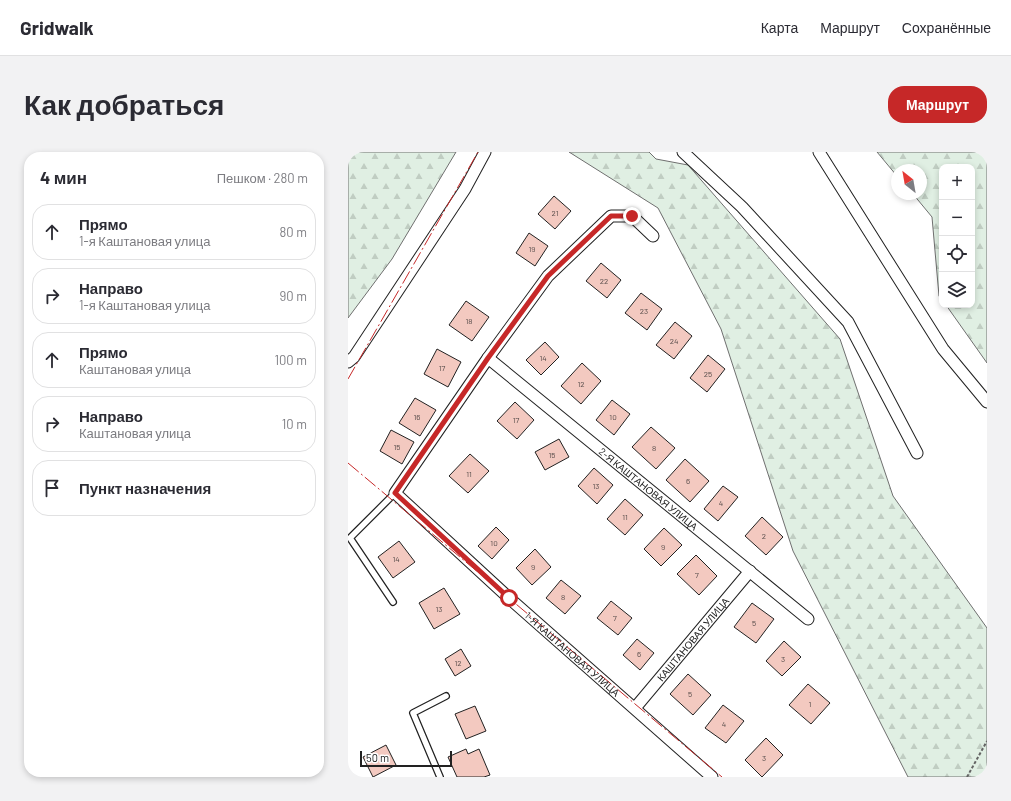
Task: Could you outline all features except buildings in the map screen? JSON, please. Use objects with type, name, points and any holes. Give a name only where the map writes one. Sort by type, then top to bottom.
[{"type":"street","points":[[348,362],[354,357],[465,188],[485,152]]},
{"type":"street","points":[[683,152],[742,207],[848,322],[916,453]]},
{"type":"street","points":[[819,152],[943,349],[987,402]]},
{"type":"street","points":[[395,493],[488,358],[548,276],[611,216],[632,216],[653,236]]},
{"type":"street","name":"2-Я КАШТАНОВАЯ УЛИЦА","points":[[488,358],[808,619]]},
{"type":"street","name":"1-Я КАШТАНОВАЯ УЛИЦА","points":[[395,493],[509,598],[635,708],[708,776]]},
{"type":"street","name":"КАШТАНОВАЯ УЛИЦА","points":[[635,708],[750,571]]},
{"type":"lane","points":[[393,602],[349,539],[395,493]]},
{"type":"lane","points":[[440,777],[413,713],[446,696]]},
{"type":"path","points":[[967,777],[987,741]]},
{"type":"green space","points":[[348,152],[456,152],[392,259],[348,318]]},
{"type":"green space","points":[[569,152],[649,152],[656,159],[688,165],[840,339],[893,496],[987,628],[987,777],[908,777],[793,551],[721,329],[658,208]]},
{"type":"green space","points":[[877,152],[987,152],[987,363],[948,308],[975,308],[975,164],[939,164],[939,296],[932,217],[918,200],[927,200],[927,164],[891,164],[891,169]]},
{"type":"power","points":[[348,379],[478,152]]},
{"type":"power","points":[[348,463],[722,777]]},
{"type":"route","points":[[509,598],[395,493],[488,358],[548,276],[611,216],[632,216]]}]
